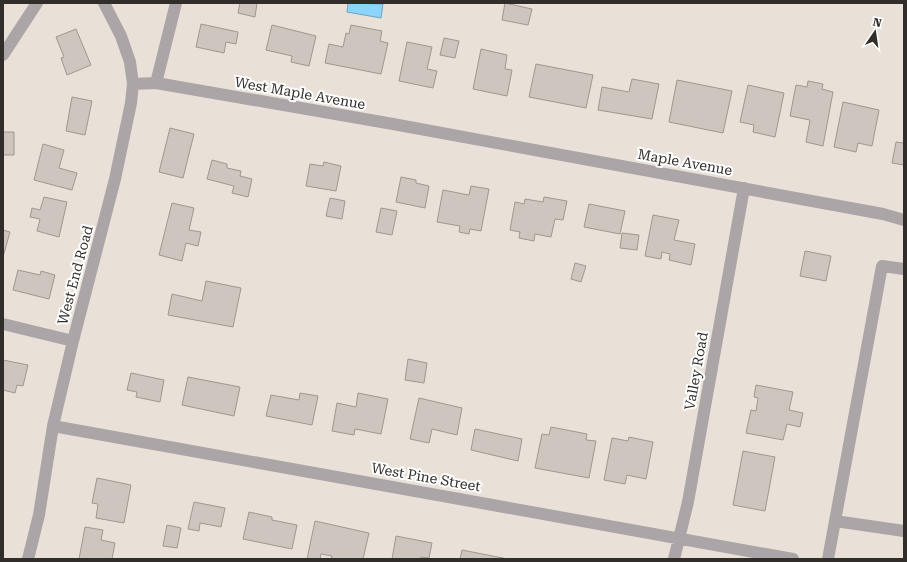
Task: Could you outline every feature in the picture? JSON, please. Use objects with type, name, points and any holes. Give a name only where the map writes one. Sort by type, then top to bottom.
[{"type":"street","points":[[3,55],[38,3]]},
{"type":"street","name":"West End Road","points":[[28,559],[39,514],[53,426],[73,341],[115,179],[131,103],[133,84],[130,62],[120,36],[104,3]]},
{"type":"street","points":[[156,83],[176,3]]},
{"type":"street","name":"West Maple Avenue","points":[[133,84],[156,83],[461,136]]},
{"type":"street","name":"Maple Avenue","points":[[461,136],[883,214],[904,220]]},
{"type":"street","name":"Valley Road","points":[[674,559],[688,502],[744,188]]},
{"type":"street","points":[[828,559],[882,266],[904,269]]},
{"type":"street","points":[[3,324],[73,341]]},
{"type":"street","name":"West Pine Street","points":[[53,426],[793,559]]},
{"type":"street","points":[[835,521],[904,531]]},
{"type":"water","points":[[348,3],[383,4],[381,18],[347,12]]},
{"type":"building","points":[[240,3],[257,3],[255,17],[238,13]]},
{"type":"building","points":[[505,3],[532,9],[528,25],[502,20]]},
{"type":"building","points":[[201,24],[238,32],[236,44],[226,42],[224,53],[196,47]]},
{"type":"building","points":[[272,25],[316,36],[309,66],[291,62],[292,56],[266,50]]},
{"type":"building","points":[[351,25],[382,31],[380,41],[388,43],[381,74],[325,63],[329,44],[343,47],[346,33],[349,34]]},
{"type":"building","points":[[76,29],[91,65],[67,75],[61,58],[64,57],[56,37]]},
{"type":"building","points":[[444,38],[459,41],[455,58],[440,55]]},
{"type":"building","points":[[407,42],[432,47],[427,69],[437,71],[433,88],[399,81]]},
{"type":"building","points":[[481,49],[507,55],[505,69],[512,70],[507,96],[473,89]]},
{"type":"building","points":[[536,64],[593,75],[586,108],[529,97]]},
{"type":"building","points":[[632,79],[659,84],[652,119],[598,110],[602,87],[629,92]]},
{"type":"building","points":[[677,80],[732,91],[723,133],[669,122]]},
{"type":"building","points":[[808,81],[823,84],[822,89],[833,92],[823,146],[806,142],[810,120],[790,116],[796,85],[807,87]]},
{"type":"building","points":[[748,85],[784,93],[775,137],[753,132],[754,125],[740,122]]},
{"type":"building","points":[[72,97],[92,101],[85,135],[66,131]]},
{"type":"building","points":[[843,102],[879,110],[872,146],[858,143],[856,152],[834,147]]},
{"type":"building","points":[[170,128],[194,134],[183,178],[159,172]]},
{"type":"building","points":[[3,132],[14,132],[14,155],[3,155]]},
{"type":"building","points":[[896,142],[904,143],[904,165],[892,163]]},
{"type":"building","points":[[43,144],[64,150],[59,168],[77,173],[72,190],[34,180]]},
{"type":"building","points":[[212,160],[227,164],[227,168],[241,171],[240,176],[252,179],[248,197],[232,193],[234,186],[207,179]]},
{"type":"building","points":[[324,162],[341,166],[336,191],[306,186],[310,164],[323,166]]},
{"type":"building","points":[[401,177],[416,180],[416,183],[429,186],[425,208],[396,202]]},
{"type":"building","points":[[471,186],[489,189],[481,231],[470,229],[469,234],[459,232],[460,226],[437,222],[443,190],[469,195]]},
{"type":"building","points":[[44,197],[67,202],[59,237],[37,231],[40,219],[30,217],[32,208],[40,210]]},
{"type":"building","points":[[544,197],[567,201],[563,220],[555,219],[551,237],[535,234],[534,241],[519,238],[520,232],[510,230],[515,202],[524,204],[525,199],[543,202]]},
{"type":"building","points":[[330,198],[345,201],[342,219],[326,216]]},
{"type":"building","points":[[172,203],[194,208],[189,230],[201,232],[198,246],[186,243],[182,261],[159,255]]},
{"type":"building","points":[[589,204],[625,211],[620,234],[584,227]]},
{"type":"building","points":[[381,208],[397,211],[392,235],[376,232]]},
{"type":"building","points":[[653,215],[679,220],[674,240],[695,244],[691,265],[669,260],[670,254],[662,252],[661,259],[645,256]]},
{"type":"building","points":[[3,230],[10,232],[3,257]]},
{"type":"building","points":[[622,233],[639,235],[637,250],[620,248]]},
{"type":"building","points":[[805,251],[831,256],[826,281],[800,276]]},
{"type":"building","points":[[575,263],[586,266],[581,282],[571,279]]},
{"type":"building","points":[[18,270],[40,275],[41,271],[55,275],[49,299],[13,290]]},
{"type":"building","points":[[206,281],[241,288],[233,327],[168,315],[172,294],[202,301]]},
{"type":"building","points":[[408,359],[427,363],[424,383],[405,380]]},
{"type":"building","points":[[3,360],[28,365],[23,386],[17,385],[15,393],[3,390]]},
{"type":"building","points":[[131,373],[164,380],[160,402],[136,397],[137,392],[127,390]]},
{"type":"building","points":[[188,377],[240,387],[234,416],[182,405]]},
{"type":"building","points":[[756,385],[793,392],[789,410],[803,413],[800,427],[787,424],[783,440],[746,433],[751,410],[756,411],[758,398],[754,397]]},
{"type":"building","points":[[300,393],[318,396],[312,425],[266,416],[271,395],[299,400]]},
{"type":"building","points":[[358,393],[388,399],[381,434],[355,429],[354,435],[332,431],[337,403],[356,407]]},
{"type":"building","points":[[419,398],[462,408],[457,435],[432,429],[429,443],[410,439]]},
{"type":"building","points":[[551,427],[587,434],[586,440],[596,441],[589,478],[535,468],[542,434],[549,435]]},
{"type":"building","points":[[475,429],[522,439],[518,461],[471,450]]},
{"type":"building","points":[[629,437],[653,442],[646,479],[627,475],[625,484],[604,480],[612,438],[628,441]]},
{"type":"building","points":[[743,451],[775,457],[765,511],[733,505]]},
{"type":"building","points":[[97,478],[131,485],[124,523],[96,518],[98,504],[92,503]]},
{"type":"building","points":[[194,502],[225,508],[221,527],[200,523],[199,531],[188,529]]},
{"type":"building","points":[[249,512],[272,517],[272,520],[297,525],[292,549],[243,539]]},
{"type":"building","points":[[315,521],[369,533],[363,559],[331,559],[332,556],[321,554],[320,559],[307,559]]},
{"type":"building","points":[[167,525],[181,528],[177,548],[163,546]]},
{"type":"building","points":[[85,527],[103,530],[101,540],[115,543],[112,559],[79,559]]},
{"type":"building","points":[[396,536],[432,543],[429,558],[421,557],[420,559],[392,559]]},
{"type":"building","points":[[462,550],[508,559],[460,559]]}]
